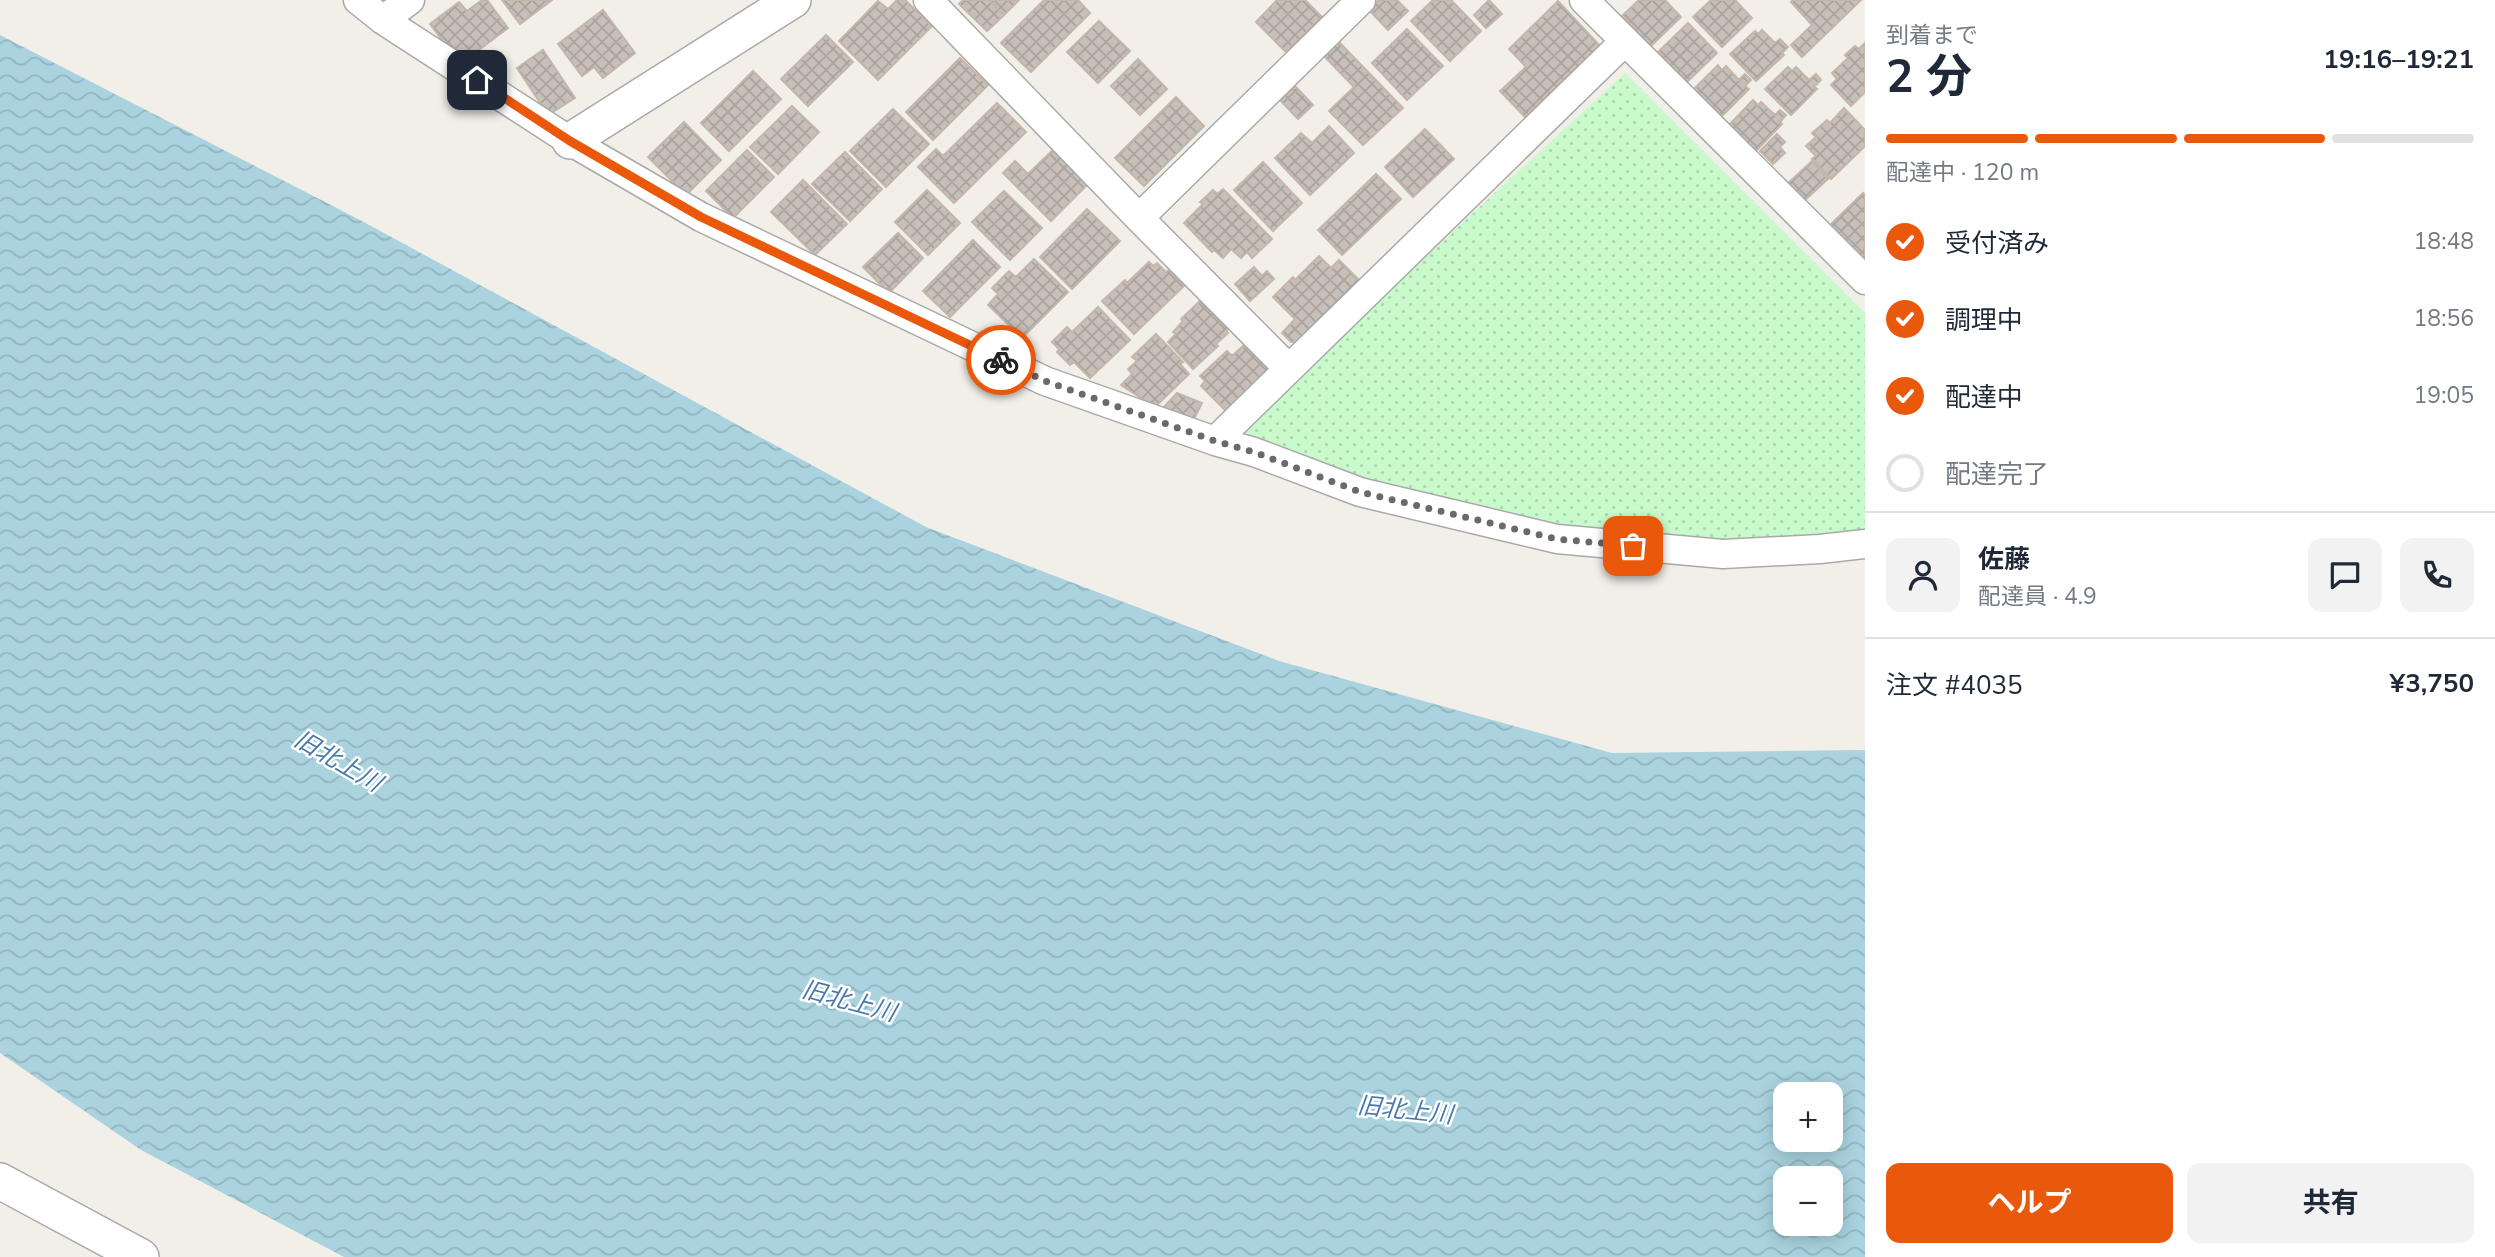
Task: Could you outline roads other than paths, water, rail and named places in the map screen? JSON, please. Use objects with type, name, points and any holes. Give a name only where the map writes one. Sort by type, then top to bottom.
[{"type":"street","points":[[358,0],[383,20],[570,141],[701,217],[1045,381],[1215,441],[1254,452],[1360,492],[1557,539],[1723,554],[1865,544]]},
{"type":"street","points":[[383,20],[410,0]]},
{"type":"street","points":[[570,141],[793,0]]},
{"type":"street","points":[[929,0],[1288,368]]},
{"type":"street","points":[[1139,218],[1361,0]]},
{"type":"street","points":[[1584,0],[1865,280]]},
{"type":"street","points":[[1215,441],[1625,41]]},
{"type":"street","points":[[0,1181],[141,1257]]},
{"type":"water","name":"旧北上川","points":[[0,35],[360,220],[926,527],[1279,661],[1612,753],[1865,750],[1865,1257],[344,1257],[141,1150],[0,1053]]}]
